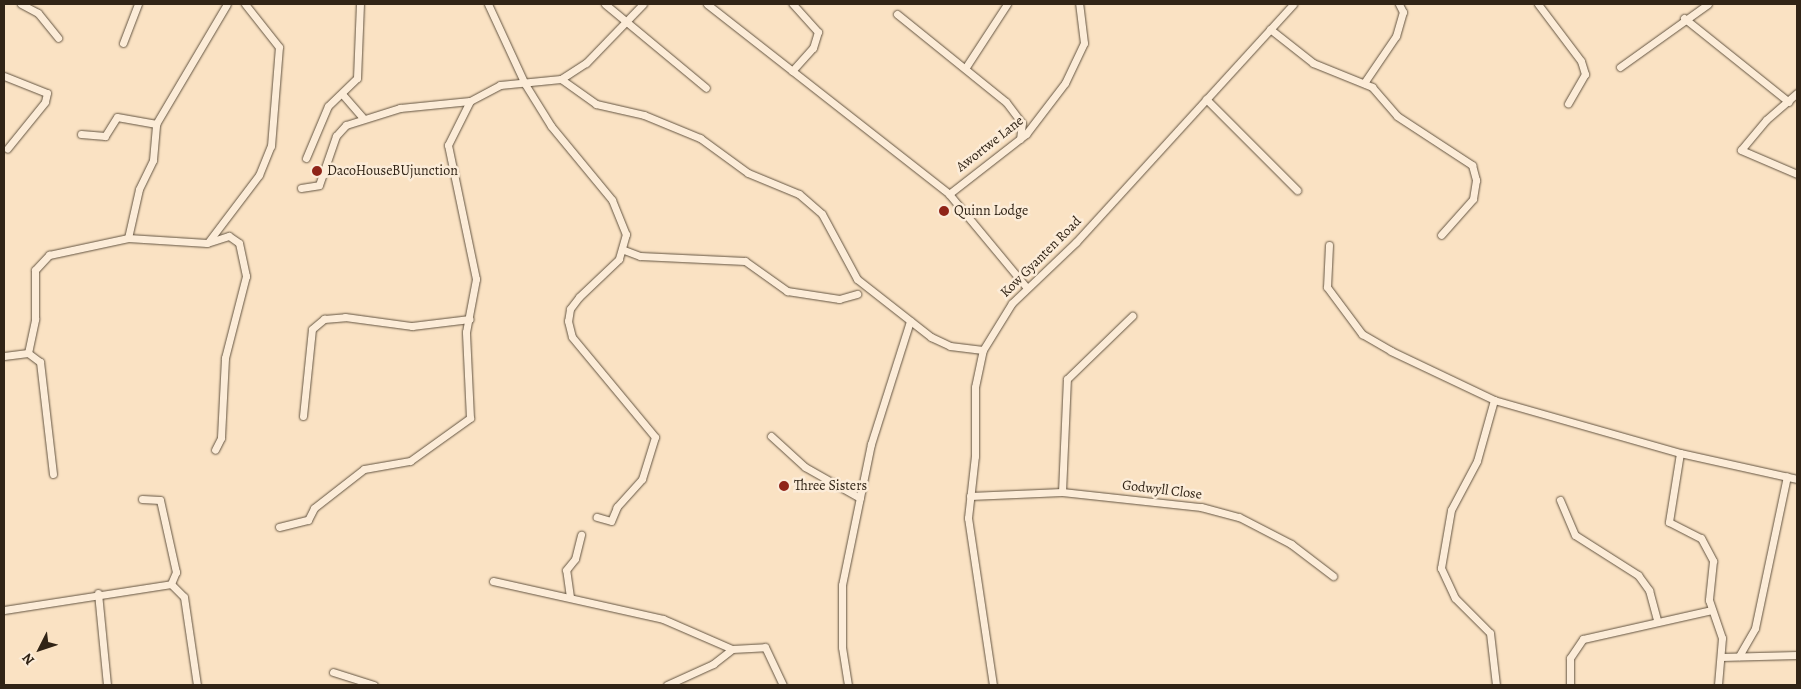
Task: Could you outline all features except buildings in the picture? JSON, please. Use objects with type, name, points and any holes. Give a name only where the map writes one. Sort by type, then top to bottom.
[{"type":"street","points":[[21,4],[38,13],[58,38]]},
{"type":"street","points":[[123,43],[138,4]]},
{"type":"street","points":[[128,238],[138,189],[153,160],[156,124],[227,4]]},
{"type":"street","points":[[207,243],[259,175],[271,146],[279,48],[245,4]]},
{"type":"street","points":[[306,158],[318,122],[328,106],[343,95],[357,78],[360,4]]},
{"type":"street","points":[[488,4],[525,84],[551,126],[612,200],[626,234],[624,250],[570,309],[568,321],[572,337],[655,437],[642,479],[617,507],[611,521],[597,517]]},
{"type":"street","points":[[605,4],[706,88]]},
{"type":"street","points":[[301,188],[319,185],[340,130],[363,118],[470,101],[500,85],[561,79],[586,63],[628,23],[643,4]]},
{"type":"street","points":[[707,4],[949,194],[1026,288]]},
{"type":"street","points":[[792,71],[813,48],[818,32],[794,4]]},
{"type":"street","points":[[966,67],[1007,4]]},
{"type":"street","name":"Awortwe Lane","points":[[949,194],[1020,139],[1060,90],[1080,56],[1085,27],[1079,4]]},
{"type":"street","name":"Kow Gyanten Road","points":[[993,685],[969,548],[976,386],[983,350],[1000,318],[1026,288],[1070,249],[1293,4]]},
{"type":"street","points":[[1364,83],[1396,36],[1403,12],[1399,4]]},
{"type":"street","points":[[1538,4],[1581,61],[1585,74],[1568,103]]},
{"type":"street","points":[[1620,67],[1684,18],[1708,4]]},
{"type":"street","points":[[897,14],[966,67],[1019,116],[1020,139]]},
{"type":"street","points":[[1684,18],[1789,102]]},
{"type":"street","points":[[1270,29],[1313,63],[1364,83],[1397,116],[1472,165],[1476,180],[1473,199],[1441,235]]},
{"type":"street","points":[[4,76],[47,93],[45,102],[7,149]]},
{"type":"street","points":[[561,79],[596,104],[644,115],[700,138],[748,173],[799,194],[822,214],[857,280],[910,321],[950,346],[983,350]]},
{"type":"street","points":[[1797,94],[1741,150],[1797,174]]},
{"type":"street","points":[[343,95],[363,118]]},
{"type":"street","points":[[1206,98],[1297,190]]},
{"type":"street","points":[[279,527],[308,520],[314,508],[364,469],[410,461],[470,418],[465,364],[476,279],[448,145],[470,101]]},
{"type":"street","points":[[81,134],[105,136],[117,117],[156,124]]},
{"type":"street","points":[[28,353],[35,319],[35,270],[49,255],[128,238],[207,243],[229,236],[240,242],[246,276],[225,358],[221,438],[215,450]]},
{"type":"street","points":[[1329,245],[1327,287],[1362,334],[1494,400],[1680,453],[1797,479]]},
{"type":"street","points":[[624,250],[640,256],[745,261],[787,291],[839,299],[857,294]]},
{"type":"street","points":[[1062,492],[1066,379],[1132,316]]},
{"type":"street","points":[[303,416],[312,329],[324,319],[345,317],[412,326],[470,319]]},
{"type":"street","points":[[848,685],[842,647],[842,585],[871,444],[910,321]]},
{"type":"street","points":[[4,356],[28,353],[40,362],[53,474]]},
{"type":"street","points":[[1494,400],[1477,461],[1451,510],[1441,568],[1455,598],[1490,633],[1496,685]]},
{"type":"street","points":[[771,436],[805,467],[860,498]]},
{"type":"street","points":[[1680,453],[1669,522],[1701,538],[1710,552],[1715,572],[1709,600],[1721,626],[1721,657],[1718,685]]},
{"type":"street","points":[[1739,656],[1755,628],[1765,589],[1787,476]]},
{"type":"street","name":"Godwyll Close","points":[[970,496],[1062,492],[1200,506],[1239,517],[1291,544],[1334,576]]},
{"type":"street","points":[[142,498],[160,500],[176,572],[171,584]]},
{"type":"street","points":[[1560,500],[1580,539],[1624,563],[1642,579],[1657,620]]},
{"type":"street","points":[[570,596],[566,570],[575,559],[581,535]]},
{"type":"street","points":[[493,581],[570,596],[663,619],[732,649],[770,650],[783,685]]},
{"type":"street","points":[[4,610],[98,593],[171,584]]},
{"type":"street","points":[[171,584],[184,597],[197,685]]},
{"type":"street","points":[[98,593],[108,685]]},
{"type":"street","points":[[1570,685],[1570,658],[1583,639],[1657,620],[1712,610]]},
{"type":"street","points":[[667,685],[713,664],[732,649]]},
{"type":"street","points":[[1721,657],[1797,655]]},
{"type":"street","points":[[334,672],[374,685]]},
{"type":"place","name":"DacoHouseBUjunction","points":[[317,171]]},
{"type":"place","name":"Quinn Lodge","points":[[944,211]]},
{"type":"place","name":"Three Sisters","points":[[784,486]]}]
